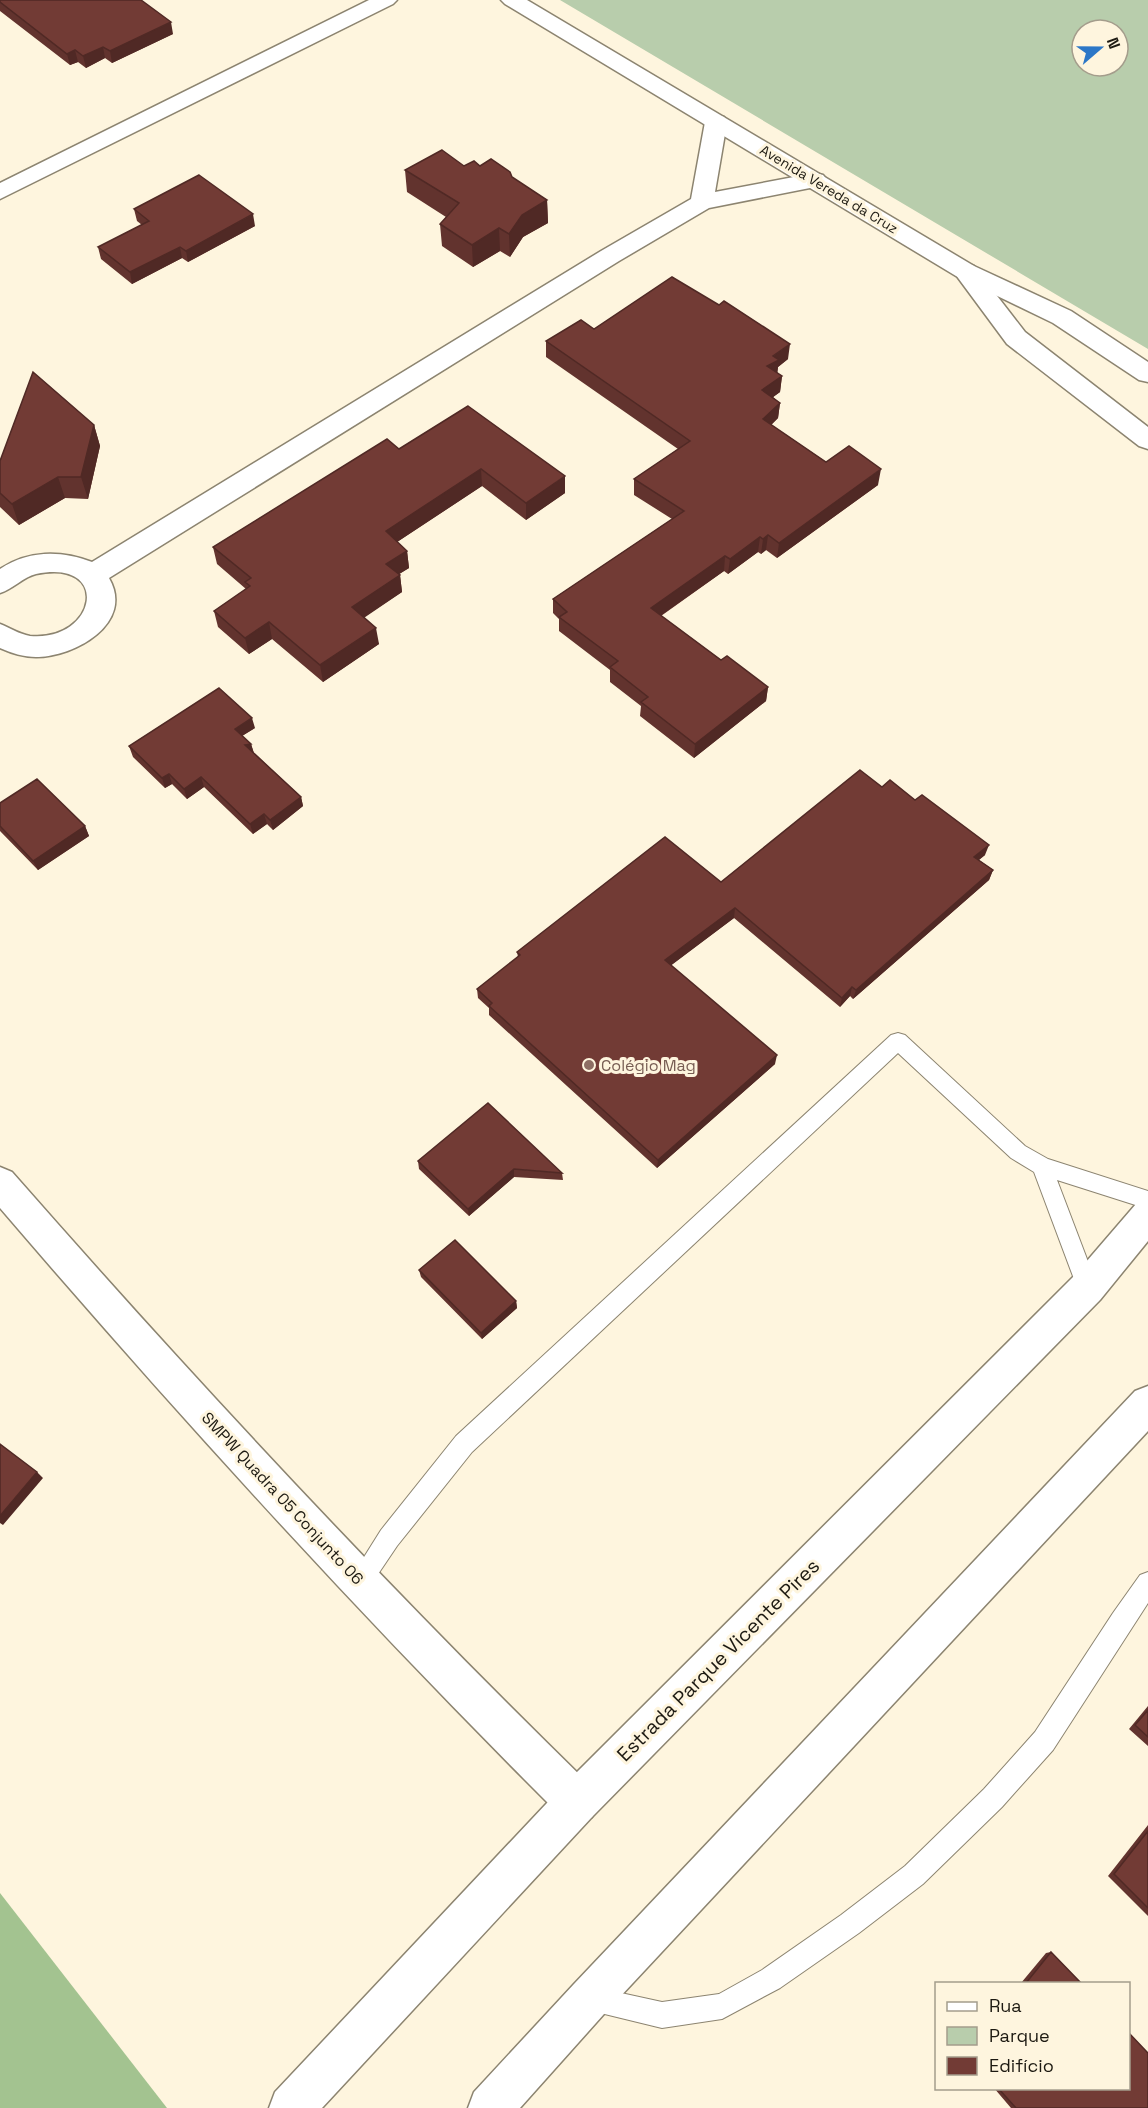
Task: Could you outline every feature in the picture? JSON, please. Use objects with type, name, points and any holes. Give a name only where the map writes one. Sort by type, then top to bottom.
[{"type":"street","points":[[0,192],[386,0]]},
{"type":"street","name":"Avenida Vereda da Cruz","points":[[512,0],[965,271],[1062,317],[1148,374]]},
{"type":"street","points":[[702,202],[716,122]]},
{"type":"street","points":[[92,575],[610,256],[702,202],[815,180]]},
{"type":"street","points":[[965,271],[1016,338],[1148,440]]},
{"type":"street","points":[[0,584],[12,573],[28,566],[63,563],[79,567],[92,575],[100,586],[103,598],[100,611],[91,624],[78,635],[62,642],[44,646],[26,646],[10,642],[0,635]]},
{"type":"street","name":"SMPW Quadra 05 Conjunto 06","points":[[0,1183],[112,1312],[360,1581],[462,1690],[577,1802]]},
{"type":"street","name":"Estrada Parque Vicente Pires","points":[[291,2108],[577,1802],[1087,1288],[1148,1215]]},
{"type":"street","points":[[490,2108],[589,1999],[1148,1404]]},
{"type":"lane","points":[[360,1581],[389,1538],[464,1444],[898,1041],[1018,1152],[1042,1166],[1148,1200]]},
{"type":"lane","points":[[1042,1166],[1087,1288]]},
{"type":"lane","points":[[589,1999],[662,2015],[722,2006],[771,1979],[859,1917],[914,1875],[993,1798],[1044,1741],[1148,1583]]},
{"type":"green space","points":[[560,0],[1148,0],[1148,349]]},
{"type":"green space","points":[[0,1893],[167,2108],[0,2108]]},
{"type":"building","points":[[0,0],[141,0],[171,22],[110,51],[103,47],[83,56],[75,50],[67,54]]},
{"type":"building","points":[[442,150],[464,166],[474,161],[480,166],[491,159],[510,172],[512,177],[547,200],[522,215],[509,234],[499,228],[472,245],[440,224],[459,203],[405,170]]},
{"type":"building","points":[[199,175],[253,214],[186,251],[180,247],[130,272],[98,247],[149,221],[134,209]]},
{"type":"building","points":[[672,277],[719,305],[724,301],[790,344],[773,356],[779,360],[767,366],[782,376],[762,390],[780,403],[763,419],[826,462],[849,446],[881,469],[779,543],[768,535],[763,539],[760,537],[730,559],[725,556],[651,608],[721,660],[727,656],[768,687],[695,744],[641,702],[648,697],[610,667],[618,661],[559,617],[567,612],[553,599],[684,511],[634,479],[690,441],[546,341],[581,320],[594,329]]},
{"type":"building","points":[[33,372],[94,425],[81,477],[58,477],[12,504],[0,493],[0,461]]},
{"type":"building","points":[[468,406],[565,476],[526,503],[481,469],[386,531],[407,551],[386,564],[400,575],[352,607],[376,628],[320,665],[269,622],[245,638],[214,611],[250,586],[245,582],[251,578],[213,547],[387,439],[399,449]]},
{"type":"building","points":[[219,688],[252,718],[235,729],[251,744],[245,745],[301,797],[270,820],[264,814],[250,824],[201,777],[184,789],[169,774],[162,778],[129,746]]},
{"type":"building","points":[[860,770],[882,787],[890,780],[915,800],[922,795],[989,845],[974,857],[993,870],[856,990],[852,987],[842,998],[735,908],[665,960],[777,1055],[658,1160],[489,1006],[492,1003],[477,989],[520,955],[517,952],[665,837],[721,882]]},
{"type":"building","points":[[37,779],[85,826],[33,861],[0,826],[0,803]]},
{"type":"building","points":[[488,1103],[562,1173],[514,1169],[468,1209],[418,1161]]},
{"type":"building","points":[[455,1240],[516,1301],[481,1333],[419,1270]]},
{"type":"building","points":[[0,1444],[37,1472],[0,1516]]},
{"type":"building","points":[[1148,1710],[1148,1737],[1135,1725]]},
{"type":"building","points":[[1148,1831],[1148,1908],[1114,1874]]},
{"type":"building","points":[[1051,1952],[1080,1982],[1027,1982]]},
{"type":"building","points":[[1130,2034],[1148,2053],[1148,2108],[1016,2108],[1000,2090],[1130,2090]]},
{"type":"place","name":"Colégio Mag","points":[[589,1065]]}]
